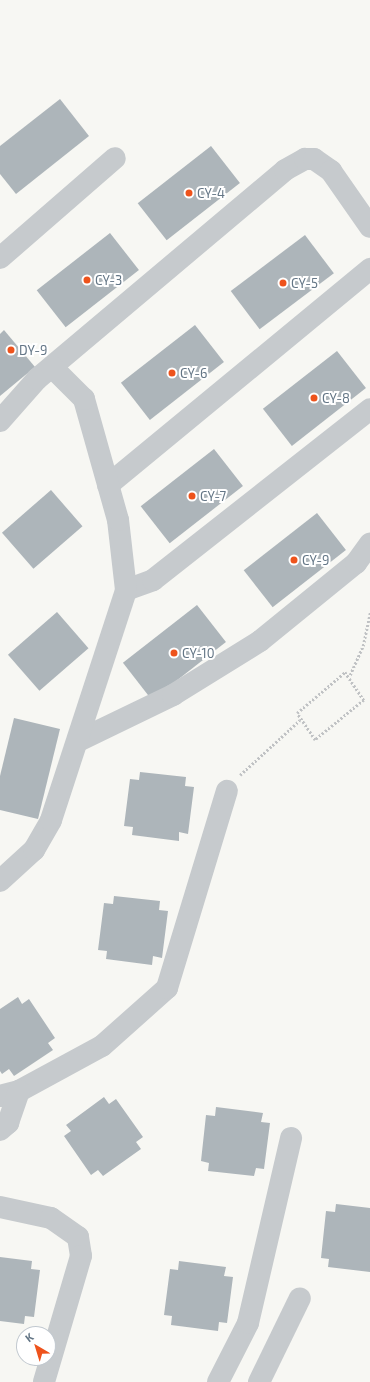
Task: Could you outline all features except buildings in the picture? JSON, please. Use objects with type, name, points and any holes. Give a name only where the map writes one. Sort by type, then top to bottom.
[{"type":"street","points":[[0,258],[115,158]]},
{"type":"street","points":[[0,421],[52,367],[285,170],[305,159],[314,159],[330,171],[370,227]]},
{"type":"street","points":[[108,485],[370,269]]},
{"type":"street","points":[[0,881],[34,850],[51,820],[78,741],[88,699],[126,590],[118,520],[84,399],[52,367]]},
{"type":"street","points":[[126,590],[153,580],[370,409]]},
{"type":"street","points":[[78,741],[173,695],[260,640],[356,563],[370,544]]},
{"type":"street","points":[[0,1130],[8,1123],[9,1094],[102,1046],[167,988],[228,791]]},
{"type":"street","points":[[218,1382],[248,1323],[291,1138]]},
{"type":"street","points":[[0,1207],[51,1218],[78,1237],[80,1256],[44,1382]]},
{"type":"street","points":[[259,1382],[300,1298]]},
{"type":"path","points":[[350,675],[363,646],[370,613]]},
{"type":"path","points":[[345,672],[350,675],[362,702],[317,740],[300,720],[297,713],[345,672]]},
{"type":"path","points":[[228,791],[300,720]]},
{"type":"place","name":"CY-4","points":[[189,193]]},
{"type":"place","name":"CY-3","points":[[87,280]]},
{"type":"place","name":"CY-5","points":[[283,283]]},
{"type":"place","name":"DY-9","points":[[11,350]]},
{"type":"place","name":"CY-6","points":[[172,373]]},
{"type":"place","name":"CY-8","points":[[314,398]]},
{"type":"place","name":"CY-7","points":[[192,496]]},
{"type":"place","name":"CY-9","points":[[294,560]]},
{"type":"place","name":"CY-10","points":[[174,653]]}]
